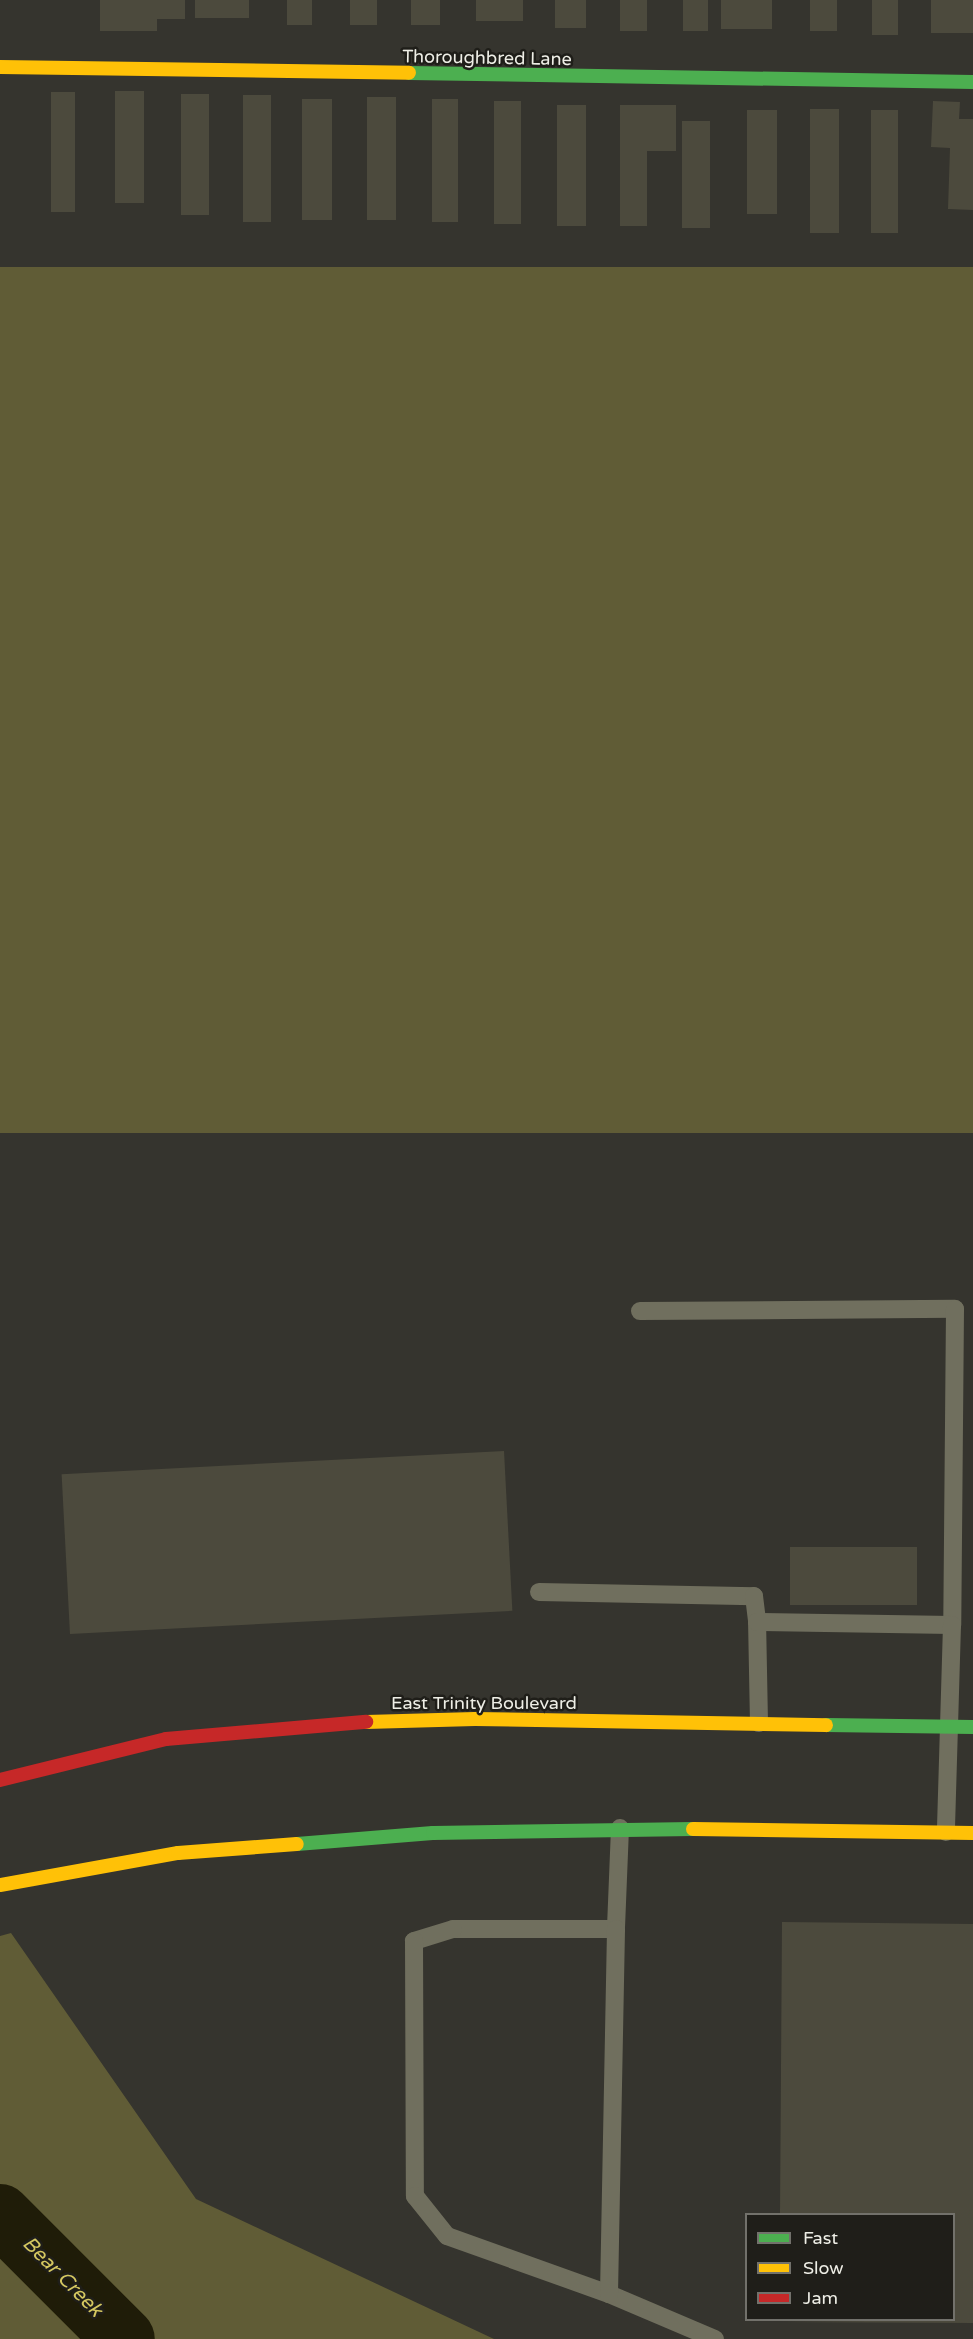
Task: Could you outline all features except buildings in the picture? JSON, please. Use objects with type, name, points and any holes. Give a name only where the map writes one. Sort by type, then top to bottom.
[{"type":"main road","name":"Thoroughbred Lane","points":[[0,67],[973,82]]},
{"type":"main road","name":"East Trinity Boulevard","points":[[0,1780],[77,1758],[166,1739],[254,1729],[475,1719],[973,1727]]},
{"type":"main road","points":[[1,1885],[178,1853],[433,1833],[620,1828],[973,1833]]},
{"type":"lane","points":[[640,1311],[955,1309],[952,1625],[946,1832]]},
{"type":"lane","points":[[539,1592],[754,1596],[757,1622],[759,1723]]},
{"type":"lane","points":[[757,1622],[952,1625]]},
{"type":"lane","points":[[609,2294],[620,1828]]},
{"type":"lane","points":[[616,1929],[453,1929],[414,1941],[414,2196],[447,2236],[609,2294],[715,2339]]},
{"type":"shaded area","points":[[0,267],[973,267],[973,1133],[0,1133]]},
{"type":"shaded area","points":[[11,1933],[196,2199],[494,2339],[0,2339],[0,1936]]},
{"type":"waterway","name":"Bear Creek","points":[[0,2215],[124,2339]]},
{"type":"traffic: fast","points":[[409,73],[973,82]]},
{"type":"traffic: fast","points":[[826,1725],[973,1727]]},
{"type":"traffic: fast","points":[[297,1844],[433,1833],[693,1829]]},
{"type":"traffic: slow","points":[[0,67],[409,73]]},
{"type":"traffic: slow","points":[[366,1722],[475,1719],[826,1725]]},
{"type":"traffic: slow","points":[[693,1829],[973,1833]]},
{"type":"traffic: slow","points":[[0,1885],[178,1853],[297,1844]]},
{"type":"traffic: jam","points":[[0,1780],[166,1739],[366,1722]]}]
